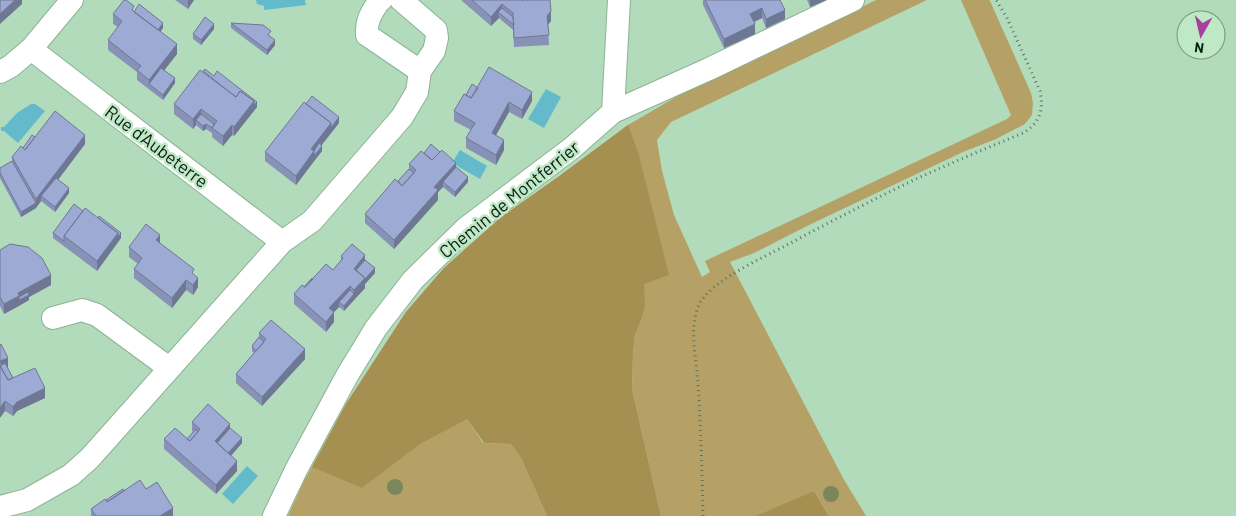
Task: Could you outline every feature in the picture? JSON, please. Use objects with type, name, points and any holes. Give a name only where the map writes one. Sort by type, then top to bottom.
[{"type":"street","points":[[0,72],[31,50],[72,0]]},
{"type":"street","points":[[381,0],[378,1],[368,18],[367,35],[420,71]]},
{"type":"street","points":[[0,507],[27,500],[71,475],[90,458],[282,242],[312,221],[402,117],[417,92],[420,71],[434,51],[437,38],[436,30],[401,0]]},
{"type":"street","points":[[613,112],[619,0]]},
{"type":"street","name":"Chemin de Montferrier","points":[[274,516],[297,468],[348,374],[376,328],[412,280],[466,228],[572,148],[613,112],[853,0]]},
{"type":"street","name":"Rue d'Aubeterre","points":[[31,50],[282,242]]},
{"type":"street","points":[[53,318],[82,310],[96,315],[170,368]]},
{"type":"path","points":[[704,516],[698,382],[694,342],[694,324],[699,305],[710,290],[746,267],[839,217],[917,179],[1023,132],[1036,122],[1042,101],[1040,91],[1007,18],[996,0]]},
{"type":"shaded area","points":[[876,0],[927,0],[671,122],[657,140],[662,171],[674,215],[702,277],[710,272],[705,261],[1007,119],[1011,115],[961,0],[990,1],[1031,93],[1033,103],[1032,115],[1025,124],[809,225],[754,253],[730,262],[843,478],[866,516],[829,516],[814,491],[768,516],[661,516],[632,389],[635,335],[645,307],[467,419],[483,443],[511,444],[521,458],[547,516],[288,516],[303,483],[346,404],[406,312],[444,268],[500,218],[628,125],[693,87]]},
{"type":"shaded area","points":[[628,125],[638,152],[669,275],[644,284],[645,307],[635,335],[633,354],[632,389],[661,516],[547,516],[521,458],[511,444],[484,443],[467,419],[420,444],[362,488],[312,467],[346,404],[406,312],[444,268],[500,218]]},
{"type":"shaded area","points":[[814,491],[829,516],[756,516]]},
{"type":"water","points":[[256,0],[305,0],[306,5],[264,10],[264,6],[257,4]]},
{"type":"water","points":[[546,89],[561,97],[544,128],[528,119]]},
{"type":"water","points":[[31,104],[35,104],[45,111],[18,143],[4,131],[1,131],[1,127],[4,127],[17,113]]},
{"type":"water","points":[[460,150],[487,166],[480,179],[452,163]]},
{"type":"water","points":[[247,466],[258,476],[233,504],[222,494]]},
{"type":"building","points":[[0,0],[15,0],[0,14]]},
{"type":"building","points":[[124,0],[134,6],[132,10],[177,44],[149,80],[137,70],[141,66],[108,40],[122,21],[113,14]]},
{"type":"building","points":[[472,0],[550,0],[551,11],[547,16],[549,35],[514,38],[513,13],[502,4],[491,17]]},
{"type":"building","points":[[705,0],[780,0],[785,10],[766,19],[762,8],[750,14],[755,24],[724,39]]},
{"type":"building","points":[[139,4],[163,23],[158,30],[134,12]]},
{"type":"building","points":[[502,8],[513,17],[514,25],[498,12]]},
{"type":"building","points":[[205,17],[214,24],[201,40],[193,34]]},
{"type":"building","points":[[231,23],[263,25],[271,31],[268,35],[275,40],[267,50]]},
{"type":"building","points":[[489,67],[532,92],[522,110],[509,102],[492,133],[504,140],[496,155],[466,138],[475,123],[454,111],[464,94],[471,98]]},
{"type":"building","points":[[161,68],[175,78],[163,95],[149,84]]},
{"type":"building","points":[[205,69],[214,76],[217,71],[257,102],[254,106],[254,101],[240,91],[236,97],[203,71]]},
{"type":"building","points":[[200,70],[236,97],[240,91],[254,101],[234,127],[232,125],[223,136],[212,128],[217,121],[201,109],[193,119],[174,104]]},
{"type":"building","points":[[472,84],[478,88],[471,98],[466,95]]},
{"type":"building","points":[[312,96],[339,117],[331,128],[331,123],[306,104]]},
{"type":"building","points":[[304,102],[331,123],[311,149],[314,151],[296,176],[265,152]]},
{"type":"building","points":[[55,111],[85,135],[36,199],[12,157],[21,146],[25,150]]},
{"type":"building","points":[[201,114],[214,124],[212,128],[206,124],[203,126],[196,120]]},
{"type":"building","points":[[32,135],[35,137],[25,150],[23,148]]},
{"type":"building","points":[[319,143],[322,146],[314,156],[314,151]]},
{"type":"building","points":[[431,144],[440,152],[432,160],[424,153]]},
{"type":"building","points":[[442,150],[456,163],[434,187],[438,190],[394,240],[365,214],[395,179],[402,186],[416,170],[409,164],[421,151],[432,160]]},
{"type":"building","points":[[12,161],[36,203],[21,212],[0,173],[0,168]]},
{"type":"building","points":[[456,167],[468,177],[455,192],[443,182]]},
{"type":"building","points":[[409,169],[414,173],[402,186],[398,181]]},
{"type":"building","points":[[56,178],[69,188],[55,207],[41,196]]},
{"type":"building","points":[[74,204],[83,211],[64,236],[64,241],[53,233]]},
{"type":"building","points":[[85,208],[118,233],[97,261],[64,236]]},
{"type":"building","points":[[99,216],[121,233],[118,238],[118,233],[98,218]]},
{"type":"building","points":[[146,224],[160,235],[156,240],[194,269],[192,273],[198,278],[193,285],[186,280],[172,298],[134,269],[142,258],[129,247]]},
{"type":"building","points":[[10,244],[28,247],[42,258],[51,275],[18,293],[19,296],[4,304],[0,297],[0,250]]},
{"type":"building","points":[[352,244],[365,255],[354,269],[365,278],[354,290],[350,286],[329,308],[334,312],[326,322],[294,294],[302,285],[305,287],[326,264],[333,270],[343,258],[341,256]]},
{"type":"building","points":[[365,260],[375,268],[365,279],[356,270]]},
{"type":"building","points":[[350,290],[354,294],[344,306],[339,302]]},
{"type":"building","points":[[28,292],[29,295],[19,300],[19,297]]},
{"type":"building","points":[[271,320],[305,349],[262,397],[236,374],[266,339],[259,333]]},
{"type":"building","points":[[259,337],[264,342],[256,351],[252,346]]},
{"type":"building","points":[[0,345],[8,358],[0,361]]},
{"type":"building","points":[[5,363],[13,378],[8,380],[0,366]]},
{"type":"building","points":[[0,365],[8,380],[35,368],[45,388],[17,402],[13,407],[5,401],[0,408]]},
{"type":"building","points":[[208,404],[230,424],[215,441],[237,461],[216,485],[164,439],[175,428],[190,441],[200,429],[192,422]]},
{"type":"building","points":[[230,428],[242,438],[228,453],[217,443]]},
{"type":"building","points":[[196,429],[198,432],[190,441],[187,439]]},
{"type":"building","points":[[140,480],[146,489],[157,482],[173,508],[160,516],[96,516],[91,509],[105,499],[107,502]]},
{"type":"building","points":[[123,489],[124,491],[107,502],[106,500]]}]
